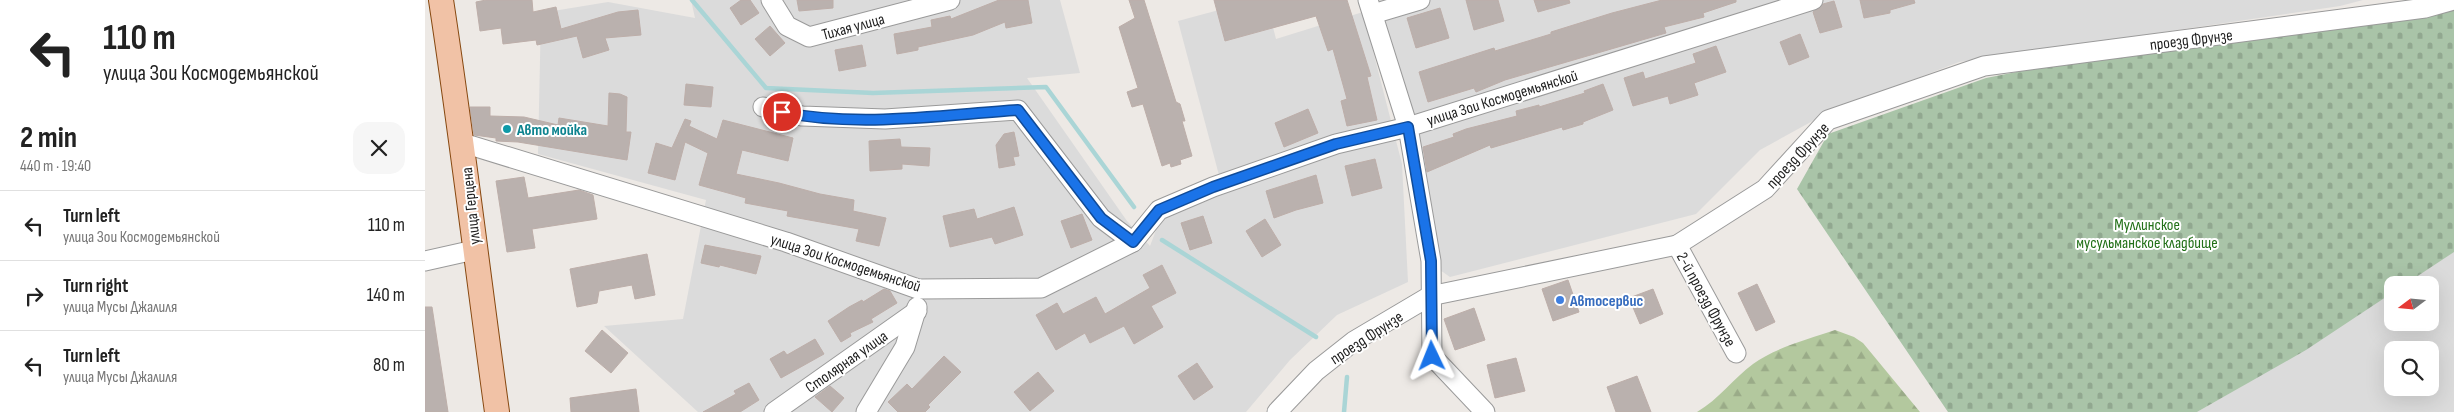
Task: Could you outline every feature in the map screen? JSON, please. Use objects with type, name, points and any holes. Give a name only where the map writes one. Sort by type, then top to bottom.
[{"type":"main road","name":"улица Герцена","points":[[441,0],[463,143],[474,250],[497,412]]},
{"type":"street","name":"Тихая улица","points":[[771,0],[787,26],[809,37],[949,0]]},
{"type":"street","points":[[1420,0],[1370,7],[1408,127],[1431,261],[1432,356],[1485,412]]},
{"type":"street","name":"улица Зои Космодемьянской","points":[[463,143],[786,242],[918,289],[1041,288],[1133,242],[1159,210],[1213,187],[1336,144],[1408,127],[1813,0]]},
{"type":"street","name":"проезд Фрунзе","points":[[1277,412],[1317,370],[1354,341],[1430,296],[1677,245],[1765,190],[1828,120],[1984,66],[2425,8],[2454,0]]},
{"type":"street","points":[[763,107],[802,116],[885,119],[1018,110],[1101,218],[1133,242]]},
{"type":"street","name":"2-й проезд Фрунзе","points":[[1677,245],[1736,353]]},
{"type":"street","points":[[425,261],[474,250]]},
{"type":"street","points":[[866,412],[905,347],[917,311],[918,289]]},
{"type":"street","name":"Столярная улица","points":[[775,412],[917,311]]},
{"type":"shaded area","points":[[691,0],[1060,0],[1080,73],[1027,78],[1127,221],[1150,246],[1161,217],[1224,194],[1178,21],[1256,0],[1266,0],[1276,39],[1363,12],[1402,164],[1408,282],[1337,315],[1290,360],[1246,412],[698,412],[604,326],[683,319],[706,200],[538,154],[541,13],[608,2],[695,18]]},
{"type":"shaded area","points":[[1378,0],[2363,0],[2340,6],[1959,62],[1829,112],[1760,150],[1696,214],[1450,277],[1440,270],[1413,115]]},
{"type":"shaded area","points":[[2454,250],[2454,412],[2197,412],[2239,388],[2384,295],[2384,331],[2439,331],[2439,276],[2414,276]]},
{"type":"green space","name":"Муллинское мусульманское кладбище","points":[[2454,10],[2454,252],[2418,276],[2384,276],[2384,298],[2306,350],[2197,412],[1948,412],[1797,189],[1828,134],[1986,78],[2057,64]]},
{"type":"green space","points":[[1835,330],[1854,337],[1863,343],[1920,412],[1697,412],[1761,358],[1792,344]]},
{"type":"building","points":[[486,0],[532,0],[533,12],[556,7],[561,29],[618,12],[638,10],[641,35],[605,38],[609,50],[583,58],[577,36],[537,45],[536,40],[503,44],[501,28],[480,31],[476,2]]},
{"type":"building","points":[[741,0],[750,0],[759,13],[741,25],[730,8]]},
{"type":"building","points":[[797,0],[833,0],[833,8],[799,11]]},
{"type":"building","points":[[999,0],[1028,0],[1032,23],[1006,28],[1005,22],[973,35],[918,47],[918,50],[897,54],[894,34],[932,27],[931,20],[950,16],[951,19]]},
{"type":"building","points":[[1129,0],[1144,0],[1176,102],[1180,104],[1185,121],[1182,121],[1192,156],[1180,160],[1181,164],[1171,167],[1170,163],[1162,166],[1143,104],[1132,107],[1127,92],[1138,88],[1119,27],[1135,18]]},
{"type":"building","points":[[1214,0],[1347,0],[1371,76],[1367,77],[1377,120],[1347,126],[1341,101],[1347,99],[1333,49],[1328,51],[1316,16],[1225,41]]},
{"type":"building","points":[[1466,0],[1498,0],[1504,21],[1474,30]]},
{"type":"building","points":[[1534,0],[1569,0],[1570,3],[1538,12]]},
{"type":"building","points":[[1662,0],[1736,0],[1736,2],[1703,13],[1704,17],[1664,27],[1666,33],[1505,80],[1476,92],[1474,88],[1428,102],[1419,72],[1494,48],[1495,51],[1551,34],[1551,32],[1612,13]]},
{"type":"building","points":[[1860,0],[1914,0],[1915,3],[1890,10],[1890,13],[1864,18]]},
{"type":"building","points":[[1834,1],[1842,27],[1820,33],[1813,12],[1823,4]]},
{"type":"building","points":[[1440,8],[1449,38],[1416,48],[1407,18]]},
{"type":"building","points":[[770,26],[785,43],[770,56],[755,39]]},
{"type":"building","points":[[1800,34],[1809,57],[1789,65],[1780,42]]},
{"type":"building","points":[[862,45],[866,66],[839,71],[835,50]]},
{"type":"building","points":[[1716,46],[1726,72],[1694,83],[1698,95],[1670,104],[1668,96],[1633,106],[1624,78],[1643,72],[1645,79],[1696,63],[1693,54]]},
{"type":"building","points":[[686,84],[713,87],[711,107],[684,105]]},
{"type":"building","points":[[1603,84],[1613,110],[1583,122],[1583,124],[1563,130],[1562,127],[1491,148],[1490,145],[1427,172],[1423,147],[1454,137],[1453,134],[1466,129],[1517,116],[1516,111],[1539,105],[1539,107],[1585,93],[1584,91]]},
{"type":"building","points":[[609,93],[627,97],[626,132],[631,132],[627,160],[518,142],[496,141],[496,138],[474,135],[470,107],[490,107],[490,116],[524,117],[558,125],[559,118],[608,126]]},
{"type":"building","points":[[1308,109],[1318,133],[1284,147],[1275,123]]},
{"type":"building","points":[[685,119],[691,121],[689,126],[717,139],[723,120],[793,138],[788,161],[742,150],[736,174],[854,200],[853,211],[886,218],[879,246],[856,241],[859,229],[787,216],[788,211],[745,203],[746,198],[699,185],[708,153],[685,142],[675,180],[648,173],[656,143],[672,148]]},
{"type":"building","points":[[1014,132],[1019,156],[1013,157],[1015,165],[999,168],[996,145],[1004,134]]},
{"type":"building","points":[[900,139],[901,147],[930,148],[929,166],[902,164],[902,169],[870,171],[869,141]]},
{"type":"building","points":[[1375,159],[1382,188],[1352,196],[1345,166]]},
{"type":"building","points":[[1316,175],[1323,203],[1274,218],[1266,191]]},
{"type":"building","points":[[524,177],[528,198],[579,190],[593,195],[597,219],[532,229],[535,248],[507,252],[496,181]]},
{"type":"building","points":[[1014,207],[1023,235],[995,244],[992,237],[950,247],[943,216],[974,209],[977,219]]},
{"type":"building","points":[[1082,214],[1092,240],[1071,248],[1061,221]]},
{"type":"building","points":[[1203,216],[1212,243],[1190,250],[1181,223]]},
{"type":"building","points":[[1265,219],[1281,245],[1262,257],[1246,231]]},
{"type":"building","points":[[705,245],[761,256],[756,274],[720,265],[719,267],[701,263]]},
{"type":"building","points":[[647,254],[655,295],[635,299],[632,285],[599,291],[597,303],[577,307],[570,269]]},
{"type":"building","points":[[1162,265],[1176,293],[1151,306],[1163,327],[1134,344],[1124,326],[1090,343],[1085,333],[1056,350],[1036,315],[1057,303],[1063,314],[1096,297],[1105,314],[1150,288],[1143,275]]},
{"type":"building","name":"Автосервис","points":[[1568,280],[1579,312],[1553,321],[1542,289]]},
{"type":"building","points":[[1757,284],[1775,322],[1756,331],[1738,293]]},
{"type":"building","points":[[884,289],[890,291],[897,303],[871,319],[873,322],[850,333],[851,336],[841,342],[828,321],[849,307],[862,300],[863,302]]},
{"type":"building","points":[[1653,289],[1663,314],[1640,324],[1629,298]]},
{"type":"building","points":[[425,307],[432,307],[448,412],[425,412]]},
{"type":"building","points":[[1474,308],[1485,340],[1455,350],[1444,319]]},
{"type":"building","points":[[602,330],[628,353],[611,373],[585,351]]},
{"type":"building","points":[[815,339],[824,354],[781,378],[770,359],[784,351],[787,355]]},
{"type":"building","points":[[944,356],[961,372],[928,405],[930,407],[925,412],[898,412],[888,402],[907,384],[912,389]]},
{"type":"building","points":[[1516,358],[1525,391],[1495,398],[1487,365]]},
{"type":"building","points":[[1197,363],[1213,387],[1194,400],[1178,376]]},
{"type":"building","points":[[1038,372],[1054,391],[1030,411],[1014,392]]},
{"type":"building","points":[[1637,376],[1651,412],[1616,412],[1607,387]]},
{"type":"building","points":[[749,383],[759,400],[740,412],[703,412],[736,394],[734,391]]},
{"type":"building","points":[[830,386],[844,398],[832,412],[815,397]]},
{"type":"building","points":[[636,389],[639,412],[571,412],[570,398]]},
{"type":"waterway","points":[[692,0],[766,88],[873,93],[1046,87],[1134,207]]},
{"type":"waterway","points":[[1162,240],[1316,337]]},
{"type":"waterway","points":[[1344,412],[1347,377]]},
{"type":"place","name":"Авто мойка","points":[[507,129]]},
{"type":"place","name":"Автосервис","points":[[1560,300]]},
{"type":"route","points":[[782,112],[802,116],[885,119],[1018,110],[1101,218],[1133,242],[1159,210],[1213,187],[1336,144],[1408,127],[1431,261],[1432,356]]}]
